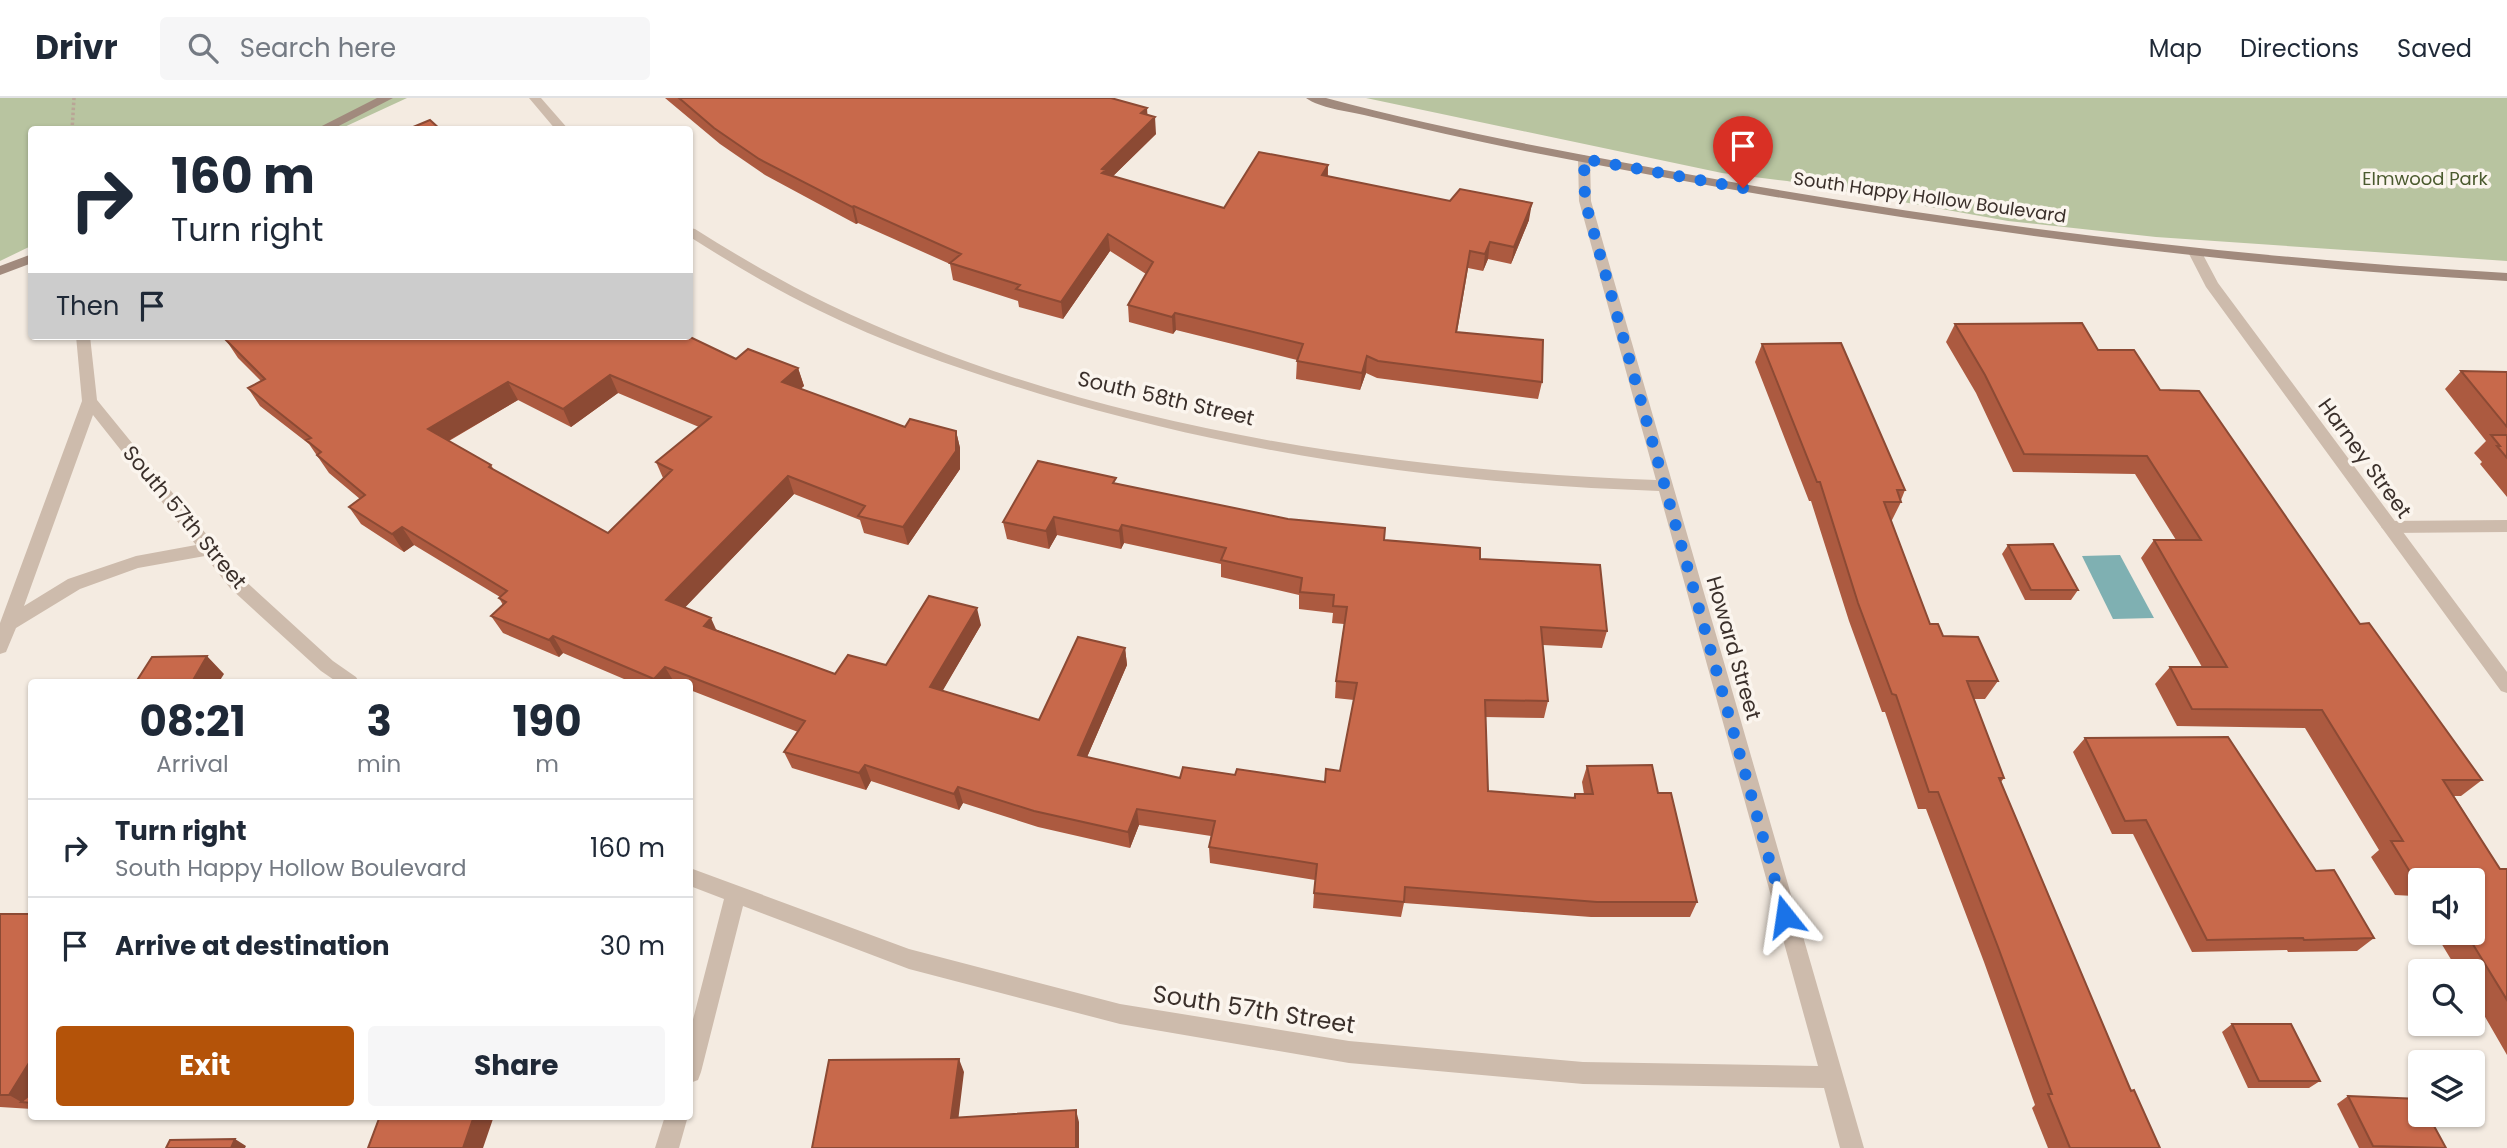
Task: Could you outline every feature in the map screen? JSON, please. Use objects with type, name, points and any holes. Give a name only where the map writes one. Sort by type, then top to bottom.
[{"type":"street","points":[[328,126],[387,98]]},
{"type":"street","points":[[535,98],[560,126]]},
{"type":"street","name":"South Happy Hollow Boulevard","points":[[1312,98],[1584,159],[1889,212],[2195,252],[2349,267],[2507,277]]},
{"type":"street","name":"Howard Street","points":[[1584,159],[1585,201],[1852,1148]]},
{"type":"street","name":"South 58th Street","points":[[693,234],[756,272],[829,310],[934,354],[1037,388],[1182,427],[1336,457],[1480,475],[1665,486]]},
{"type":"street","name":"Harney Street","points":[[2195,252],[2211,284],[2507,686]]},
{"type":"street","points":[[0,271],[28,260]]},
{"type":"street","points":[[0,647],[90,401],[83,340]]},
{"type":"street","name":"South 57th Street","points":[[90,401],[236,583],[327,666],[346,679]]},
{"type":"street","points":[[2389,527],[2507,527]]},
{"type":"street","points":[[8,624],[74,584],[136,562],[208,548]]},
{"type":"street","name":"South 57th Street","points":[[693,878],[909,960],[1120,1014],[1336,1050],[1583,1073],[1830,1077]]},
{"type":"street","points":[[693,1060],[735,895]]},
{"type":"street","points":[[667,1148],[676,1120]]},
{"type":"path","points":[[72,126],[74,98]]},
{"type":"green space","points":[[0,98],[407,98],[346,126],[28,126],[28,247],[0,261]]},
{"type":"green space","name":"Elmwood Park","points":[[1366,98],[2507,98],[2507,261],[2156,237],[2008,221],[1787,181],[1722,173]]},
{"type":"water","points":[[2120,555],[2154,618],[2113,619],[2082,556]]},
{"type":"building","points":[[679,98],[1111,98],[1147,108],[1141,113],[1155,117],[1102,169],[1106,170],[1102,173],[1224,208],[1259,152],[1328,165],[1322,175],[1450,201],[1460,189],[1532,203],[1514,247],[1490,242],[1485,254],[1470,251],[1456,332],[1543,340],[1542,382],[1378,361],[1367,356],[1362,373],[1297,361],[1303,344],[1175,313],[1172,317],[1128,305],[1153,262],[1108,234],[1061,302],[1016,289],[1020,285],[950,263],[961,254],[852,207],[759,159],[714,128]]},
{"type":"building","points":[[430,120],[437,126],[416,126]]},
{"type":"building","points":[[2082,323],[2098,350],[2134,350],[2160,390],[2199,391],[2360,624],[2369,623],[2482,780],[2443,780],[2500,869],[2507,869],[2507,1000],[2485,964],[2485,959],[2482,959],[2473,945],[2485,945],[2485,868],[2408,869],[2391,841],[2403,841],[2322,710],[2192,709],[2170,667],[2227,667],[2154,540],[2201,540],[2147,456],[2024,454],[1985,375],[1955,324]]},
{"type":"building","points":[[693,338],[736,359],[748,349],[798,368],[782,382],[905,427],[910,419],[956,431],[956,451],[903,527],[858,516],[865,506],[788,476],[666,600],[711,618],[704,626],[835,674],[848,655],[886,665],[929,596],[977,608],[930,687],[1039,720],[1078,637],[1125,648],[1078,755],[1180,778],[1183,767],[1235,775],[1237,769],[1325,782],[1326,769],[1340,771],[1357,683],[1336,681],[1347,607],[1333,606],[1334,595],[1300,592],[1302,578],[1221,560],[1226,548],[1122,525],[1119,531],[1054,517],[1046,531],[1003,522],[1038,461],[1116,478],[1113,483],[1288,519],[1385,528],[1384,540],[1480,548],[1480,559],[1600,565],[1607,631],[1541,627],[1548,701],[1485,700],[1488,791],[1575,798],[1575,794],[1593,794],[1587,766],[1652,765],[1658,793],[1671,793],[1697,902],[1597,902],[1405,887],[1404,902],[1314,893],[1317,864],[1209,847],[1215,821],[1137,809],[1128,832],[1034,811],[958,787],[954,794],[865,765],[859,773],[784,752],[805,721],[665,667],[654,679],[553,636],[549,640],[491,616],[506,602],[499,598],[507,591],[402,527],[392,534],[349,507],[365,495],[317,455],[321,452],[306,440],[311,438],[248,388],[265,379],[226,340]],"holes":[[[610,375],[711,417],[656,462],[672,470],[608,533],[489,467],[491,465],[428,429],[508,382],[563,409]]]},
{"type":"building","points":[[1841,343],[1905,490],[1897,490],[1901,502],[1884,502],[1930,624],[1938,624],[1943,636],[1978,637],[1998,681],[1967,681],[2004,778],[1999,778],[2131,1091],[2134,1090],[2160,1148],[2070,1148],[2048,1094],[2052,1094],[1998,947],[1938,792],[1929,792],[1896,695],[1892,694],[1858,603],[1820,482],[1817,482],[1762,344]]},
{"type":"building","points":[[2461,371],[2507,372],[2507,427]]},
{"type":"building","points":[[2491,435],[2507,435],[2507,458],[2497,446],[2500,446]]},
{"type":"building","points":[[2053,544],[2078,590],[2031,590],[2008,545]]},
{"type":"building","points":[[207,656],[194,679],[138,679],[152,657]]},
{"type":"building","points":[[2228,737],[2316,871],[2334,870],[2374,938],[2207,940],[2146,820],[2125,821],[2085,738]]},
{"type":"building","points":[[0,914],[28,914],[28,1064],[9,1095],[0,1095]]},
{"type":"building","points":[[2232,1024],[2291,1024],[2320,1081],[2259,1081]]},
{"type":"building","points":[[959,1059],[951,1118],[1076,1110],[1076,1148],[812,1148],[829,1060]]},
{"type":"building","points":[[2348,1096],[2408,1098],[2408,1127],[2435,1127],[2446,1148],[2373,1146]]},
{"type":"building","points":[[378,1120],[473,1120],[463,1148],[368,1148]]},
{"type":"building","points":[[235,1139],[231,1148],[166,1148],[170,1140]]},
{"type":"route","points":[[1743,188],[1584,159],[1585,201],[1785,916]]}]
